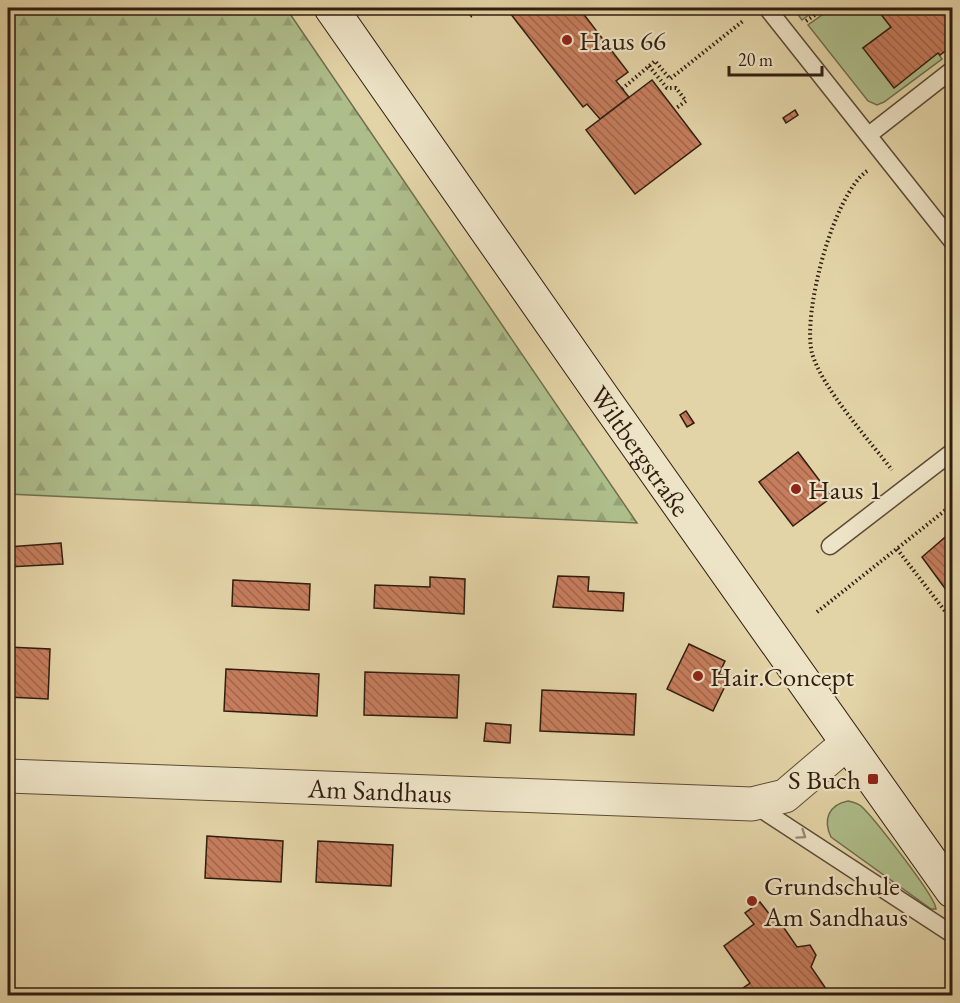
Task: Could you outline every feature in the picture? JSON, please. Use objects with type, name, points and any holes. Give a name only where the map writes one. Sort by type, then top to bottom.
[{"type":"main road","name":"Wiltbergstraße","points":[[331,8],[602,396],[753,606],[846,744],[952,891]]},
{"type":"main road","name":"Am Sandhaus","points":[[8,776],[752,804],[785,796],[846,744]]},
{"type":"lane","points":[[767,8],[870,134],[952,241]]},
{"type":"lane","points":[[870,134],[952,70]]},
{"type":"lane","points":[[831,546],[952,452]]},
{"type":"lane","points":[[752,804],[952,934]]},
{"type":"path","points":[[470,16],[482,8]]},
{"type":"path","points":[[622,89],[655,61],[670,79],[743,21]]},
{"type":"path","points":[[649,66],[667,88],[676,88],[686,101],[675,109]]},
{"type":"path","points":[[887,156],[862,174],[852,186],[828,240],[816,282],[811,322],[812,352],[819,370],[906,488]]},
{"type":"path","points":[[817,612],[952,505]]},
{"type":"path","points":[[897,549],[952,620]]},
{"type":"green space","points":[[8,8],[286,8],[637,523],[8,494]]},
{"type":"green space","points":[[793,8],[818,8],[802,20]]},
{"type":"green space","points":[[832,8],[876,8],[891,27],[863,48],[938,53],[942,59],[884,102],[877,105],[868,101],[808,25]]},
{"type":"green space","points":[[848,801],[861,806],[878,825],[926,889],[936,909],[931,909],[831,837],[827,825],[829,814],[836,806]]},
{"type":"building","points":[[487,8],[497,8],[498,9],[492,13]]},
{"type":"building","name":"Haus 66","points":[[506,8],[579,8],[628,72],[616,81],[629,97],[600,119],[587,104],[583,107]]},
{"type":"building","points":[[876,8],[952,8],[952,46],[940,55],[938,53],[894,88],[863,48],[891,27]]},
{"type":"building","points":[[652,80],[701,144],[635,194],[586,130]]},
{"type":"building","points":[[795,110],[798,115],[786,123],[783,118]]},
{"type":"building","points":[[686,411],[694,423],[687,427],[680,415]]},
{"type":"building","name":"Haus 1","points":[[798,452],[832,497],[793,526],[759,482]]},
{"type":"building","points":[[950,533],[952,534],[952,598],[922,557]]},
{"type":"building","points":[[61,543],[63,564],[8,567],[8,547]]},
{"type":"building","points":[[558,576],[589,577],[588,591],[624,593],[623,611],[553,607]]},
{"type":"building","points":[[430,577],[465,579],[464,614],[374,608],[375,585],[430,587]]},
{"type":"building","points":[[233,580],[310,584],[309,610],[232,606]]},
{"type":"building","name":"Hair.Concept","points":[[689,644],[725,661],[719,674],[729,678],[713,711],[667,689]]},
{"type":"building","points":[[8,647],[50,649],[48,699],[8,697]]},
{"type":"building","points":[[226,669],[319,674],[317,716],[224,711]]},
{"type":"building","points":[[365,672],[459,675],[457,718],[364,715]]},
{"type":"building","points":[[542,690],[636,694],[634,735],[540,731]]},
{"type":"building","points":[[486,723],[511,725],[510,743],[484,741]]},
{"type":"building","points":[[207,836],[283,841],[281,882],[205,878]]},
{"type":"building","points":[[318,841],[393,845],[391,886],[316,882]]},
{"type":"building","points":[[760,902],[770,915],[773,912],[797,947],[810,945],[816,955],[811,967],[831,996],[738,996],[736,993],[750,983],[724,946],[754,924],[745,913]]},
{"type":"place","name":"Haus 66","points":[[567,40]]},
{"type":"place","name":"Haus 1","points":[[796,489]]},
{"type":"place","name":"Hair.Concept","points":[[698,676]]},
{"type":"place","name":"S Buch","points":[[873,779]]},
{"type":"place","name":"Grundschule Am Sandhaus","points":[[752,901]]}]
